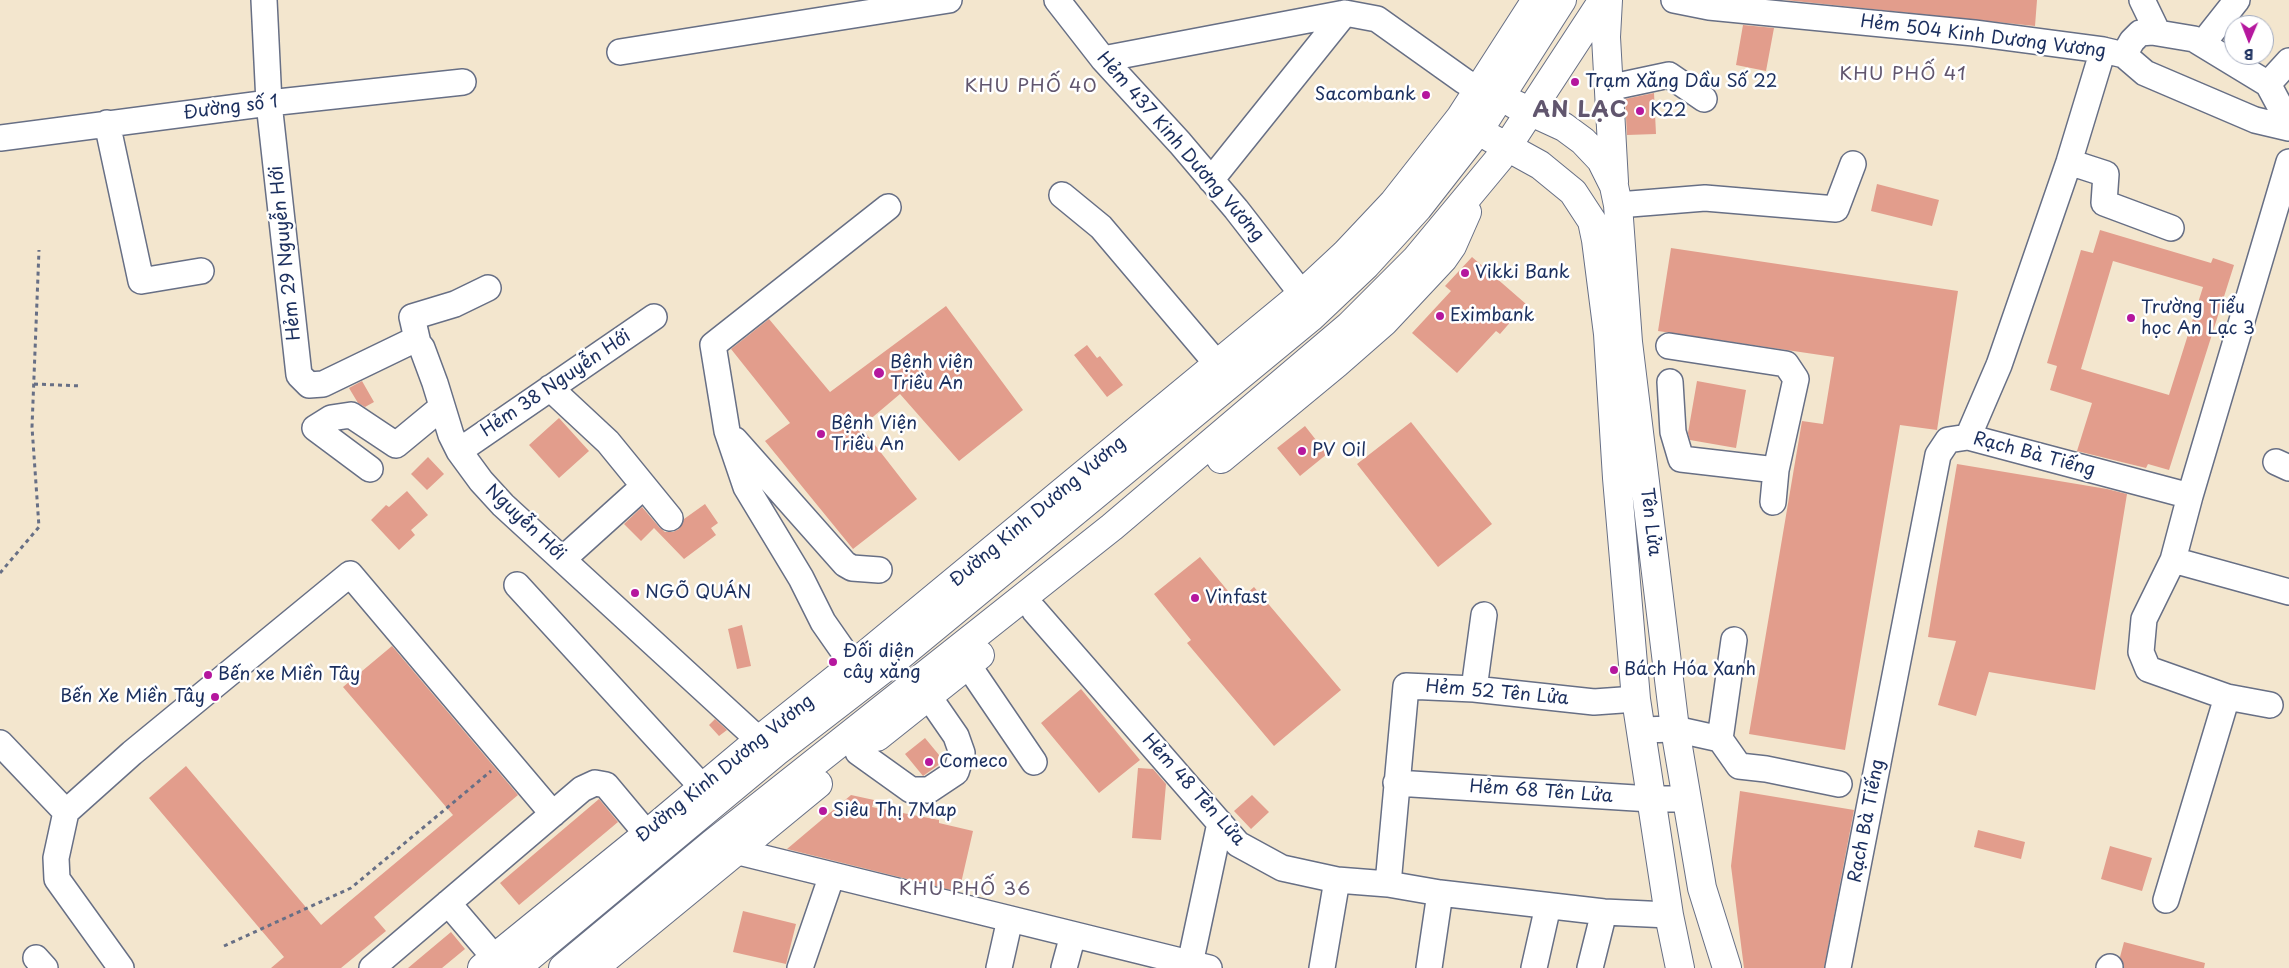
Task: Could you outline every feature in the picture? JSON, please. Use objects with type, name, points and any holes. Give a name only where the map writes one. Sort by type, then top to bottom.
[{"type":"main road","name":"Đường Kinh Dương Vương","points":[[1490,94],[1536,0]]},
{"type":"main road","name":"Đường Kinh Dương Vương","points":[[653,841],[703,788],[758,740],[853,665],[1310,318],[1387,243],[1490,94],[1562,0]]},
{"type":"main road","points":[[594,968],[724,848],[1117,533],[1349,326],[1416,259],[1506,147],[1603,0]]},
{"type":"main road","points":[[1608,0],[1606,38],[1608,88],[1613,130],[1616,196]]},
{"type":"main road","name":"Tên Lửa","points":[[1490,94],[1564,127],[1593,150],[1608,171],[1616,196],[1628,342],[1674,729],[1702,888],[1726,968]]},
{"type":"main road","name":"Đường Kinh Dương Vương","points":[[499,965],[653,841],[776,752],[890,664],[1218,365],[1302,294],[1345,254],[1469,124]]},
{"type":"main road","name":"Tên Lửa","points":[[1469,124],[1540,165],[1573,192],[1592,221],[1608,334],[1617,478],[1636,699],[1669,915],[1680,968]]},
{"type":"main road","points":[[1082,490],[1117,533]]},
{"type":"main road","points":[[563,968],[724,848],[858,752],[929,697],[968,665],[1029,604]]},
{"type":"street","points":[[264,0],[269,103]]},
{"type":"street","points":[[620,52],[949,0]]},
{"type":"street","name":"Hẻm 437 Kinh Dương Vương","points":[[1057,0],[1102,59],[1180,143],[1302,294]]},
{"type":"street","name":"Hẻm 504 Kinh Dương Vương","points":[[1674,0],[1708,7],[1974,33],[2114,52],[2132,41],[2140,33],[2158,33],[2194,39],[2203,43],[2268,84]]},
{"type":"street","points":[[2142,0],[2158,33]]},
{"type":"street","points":[[2203,43],[2237,0]]},
{"type":"street","points":[[1211,180],[1345,13]]},
{"type":"street","points":[[1102,59],[1345,13],[1376,18],[1464,81],[1490,94]]},
{"type":"street","points":[[1968,437],[1999,365],[2069,162],[2114,52],[2145,73],[2255,120],[2289,128]]},
{"type":"street","points":[[2289,62],[2268,84],[2289,123]]},
{"type":"street","points":[[1608,88],[1669,75],[1704,99]]},
{"type":"street","name":"Đường số 1","points":[[0,138],[269,103],[463,82]]},
{"type":"street","name":"Hẻm 29 Nguyễn Hới","points":[[269,103],[300,375],[309,385],[323,384],[412,341],[418,343]]},
{"type":"street","points":[[107,123],[141,281],[201,271]]},
{"type":"street","points":[[2069,162],[2106,174],[2104,203],[2171,228]]},
{"type":"street","points":[[2270,705],[2227,696],[2148,669],[2141,652],[2144,619],[2173,560],[2190,496],[2289,162]]},
{"type":"street","points":[[1616,196],[1705,198],[1836,209],[1853,164]]},
{"type":"street","points":[[1062,195],[1100,227],[1218,365]]},
{"type":"street","points":[[853,665],[823,622],[801,578],[746,487],[726,431],[713,345],[888,207]]},
{"type":"street","name":"Nguyễn Hới","points":[[488,288],[454,304],[412,317],[418,343],[459,451],[481,482],[503,505],[758,740]]},
{"type":"street","name":"Hẻm 38 Nguyễn Hới","points":[[459,451],[654,317]]},
{"type":"street","points":[[1669,346],[1786,364],[1796,379],[1776,470],[1773,502]]},
{"type":"street","points":[[1670,382],[1673,432],[1681,459]]},
{"type":"street","points":[[550,388],[608,442],[670,518]]},
{"type":"street","points":[[370,469],[315,428],[331,418],[351,415],[396,445],[442,407]]},
{"type":"street","points":[[726,431],[845,564],[852,568],[878,570]]},
{"type":"street","name":"Rạch Bà Tiếng","points":[[1838,968],[1938,455],[1948,440],[1968,437],[2190,496]]},
{"type":"street","points":[[1643,461],[1681,459],[1776,470]]},
{"type":"street","points":[[563,559],[644,486]]},
{"type":"street","points":[[2173,560],[2289,592]]},
{"type":"street","points":[[121,968],[57,879],[56,858],[66,812],[132,753],[350,574],[553,814]]},
{"type":"street","points":[[517,585],[703,788]]},
{"type":"street","name":"Hẻm 48 Tên Lửa","points":[[1029,604],[1238,844],[1282,868],[1337,880],[1388,884],[1440,893],[1604,912],[1669,915]]},
{"type":"street","points":[[1474,690],[1484,615]]},
{"type":"street","points":[[1720,739],[1734,640]]},
{"type":"street","points":[[968,665],[1034,762]]},
{"type":"street","name":"Hẻm 52 Tên Lửa","points":[[1388,884],[1406,686],[1474,690],[1594,702],[1636,699]]},
{"type":"street","points":[[2166,900],[2227,696]]},
{"type":"street","points":[[858,752],[912,790],[929,790],[956,772],[962,753],[956,736],[929,697]]},
{"type":"street","points":[[1641,730],[1674,729],[1720,739],[1739,766],[1766,769],[1839,784]]},
{"type":"street","points":[[0,743],[66,812]]},
{"type":"street","points":[[372,968],[582,789],[595,783],[606,785],[653,841]]},
{"type":"street","name":"Hẻm 68 Tên Lửa","points":[[1396,783],[1651,799],[1687,799]]},
{"type":"street","points":[[724,848],[1200,966],[1220,823]]},
{"type":"street","points":[[800,968],[832,875]]},
{"type":"street","points":[[1322,968],[1337,880]]},
{"type":"street","points":[[1429,968],[1440,893]]},
{"type":"street","points":[[448,903],[499,965]]},
{"type":"street","points":[[1534,968],[1548,906]]},
{"type":"street","points":[[1590,968],[1604,912]]},
{"type":"street","points":[[999,968],[1010,919]]},
{"type":"street","points":[[1064,968],[1073,935]]},
{"type":"path","points":[[0,573],[39,527],[32,427],[39,250]]},
{"type":"path","points":[[34,384],[82,386]]},
{"type":"path","points":[[224,946],[351,888],[507,759]]},
{"type":"building","points":[[1785,0],[2037,0],[2035,26]]},
{"type":"building","points":[[1743,25],[1774,28],[1766,71],[1736,65]]},
{"type":"building","name":"K22","points":[[1654,93],[1656,134],[1627,135],[1625,99]]},
{"type":"building","points":[[1877,184],[1939,200],[1932,226],[1871,211]]},
{"type":"building","points":[[2100,230],[2211,263],[2213,258],[2234,265],[2169,470],[2148,464],[2146,468],[2077,451],[2092,403],[2050,390],[2057,366],[2047,363],[2081,250],[2093,253]],"holes":[[[2113,261],[2203,287],[2169,395],[2081,369]]]},
{"type":"building","points":[[1671,248],[1958,291],[1937,430],[1900,425],[1845,750],[1749,734],[1802,421],[1823,424],[1834,357],[1658,331]]},
{"type":"building","points":[[1472,257],[1526,304],[1500,334],[1496,331],[1457,373],[1412,333],[1451,291],[1445,286]]},
{"type":"building","name":"Bệnh Viện Triều An","points":[[946,306],[1023,410],[959,461],[900,394],[861,427],[917,499],[853,549],[765,441],[790,423],[731,349],[769,319],[830,392]]},
{"type":"building","points":[[1087,345],[1097,358],[1100,356],[1123,385],[1107,397],[1074,355]]},
{"type":"building","points":[[362,381],[374,402],[365,407],[358,403],[349,388]]},
{"type":"building","points":[[1697,381],[1746,390],[1736,448],[1690,440],[1688,433]]},
{"type":"building","points":[[559,418],[589,451],[559,478],[529,445]]},
{"type":"building","points":[[1411,422],[1492,524],[1438,567],[1357,464]]},
{"type":"building","name":"PV Oil","points":[[1305,426],[1327,454],[1300,476],[1277,448]]},
{"type":"building","points":[[428,457],[444,474],[427,490],[411,474]]},
{"type":"building","points":[[1957,464],[2127,494],[2095,690],[1989,672],[1976,716],[1938,705],[1956,641],[1928,637]]},
{"type":"building","points":[[407,491],[428,515],[411,530],[415,535],[399,550],[371,520],[386,505],[389,507]]},
{"type":"building","points":[[705,504],[718,523],[711,528],[716,535],[684,559],[654,528],[641,541],[624,524],[642,507],[665,532],[673,532],[679,529],[684,519]]},
{"type":"building","points":[[1200,557],[1237,602],[1254,587],[1341,690],[1274,746],[1187,643],[1191,640],[1154,594]]},
{"type":"building","points":[[742,625],[751,666],[737,669],[728,629]]},
{"type":"building","points":[[392,646],[518,795],[374,917],[386,931],[341,968],[271,968],[284,957],[149,798],[186,766],[321,925],[453,815],[343,687]]},
{"type":"building","points":[[1081,689],[1140,760],[1099,793],[1041,723]]},
{"type":"building","points":[[715,719],[727,730],[719,736],[709,725]]},
{"type":"building","name":"Comeco","points":[[925,738],[944,761],[923,776],[905,754]]},
{"type":"building","points":[[1138,768],[1153,769],[1166,784],[1161,840],[1132,838]]},
{"type":"building","points":[[1740,791],[1854,810],[1824,968],[1744,968],[1731,866]]},
{"type":"building","points":[[851,795],[874,800],[872,807],[939,820],[939,823],[973,831],[959,892],[787,849]]},
{"type":"building","points":[[1252,795],[1269,812],[1251,829],[1234,811]]},
{"type":"building","points":[[599,799],[618,822],[519,905],[500,883]]},
{"type":"building","points":[[1978,830],[2025,842],[2021,859],[1974,847]]},
{"type":"building","points":[[2110,846],[2152,858],[2142,891],[2101,879]]},
{"type":"building","points":[[743,911],[796,924],[786,964],[733,952]]},
{"type":"building","points":[[451,932],[465,949],[442,968],[408,968]]},
{"type":"building","points":[[2124,942],[2205,963],[2204,968],[2124,968],[2120,957]]},
{"type":"place","name":"Trạm Xăng Dầu Số 22","points":[[1575,82]]},
{"type":"place","name":"Sacombank","points":[[1426,95]]},
{"type":"place","name":"K22","points":[[1640,111]]},
{"type":"place","name":"Vikki Bank","points":[[1465,273]]},
{"type":"place","name":"Eximbank","points":[[1440,316]]},
{"type":"place","name":"Trường Tiểu học An Lạc 3","points":[[2131,318]]},
{"type":"place","name":"Bệnh viện Triều An","points":[[879,373]]},
{"type":"place","name":"Bệnh Viện Triều An","points":[[821,434]]},
{"type":"place","name":"PV Oil","points":[[1302,451]]},
{"type":"place","name":"NGÕ QUÁN","points":[[635,593]]},
{"type":"place","name":"Vinfast","points":[[1195,598]]},
{"type":"place","name":"Đối diện cây xăng","points":[[833,662]]},
{"type":"place","name":"Bách Hóa Xanh","points":[[1614,670]]},
{"type":"place","name":"Bến xe Miền Tây","points":[[208,675]]},
{"type":"place","name":"Bến Xe Miền Tây","points":[[215,697]]},
{"type":"place","name":"Comeco","points":[[929,762]]},
{"type":"place","name":"Siêu Thị 7Map","points":[[823,811]]},
{"type":"district","name":"KHU PHỐ 41","points":[[1903,75]]},
{"type":"district","name":"KHU PHỐ 40","points":[[1031,87]]},
{"type":"district","name":"AN LẠC","points":[[1580,111]]},
{"type":"district","name":"KHU PHỐ 36","points":[[965,890]]}]
